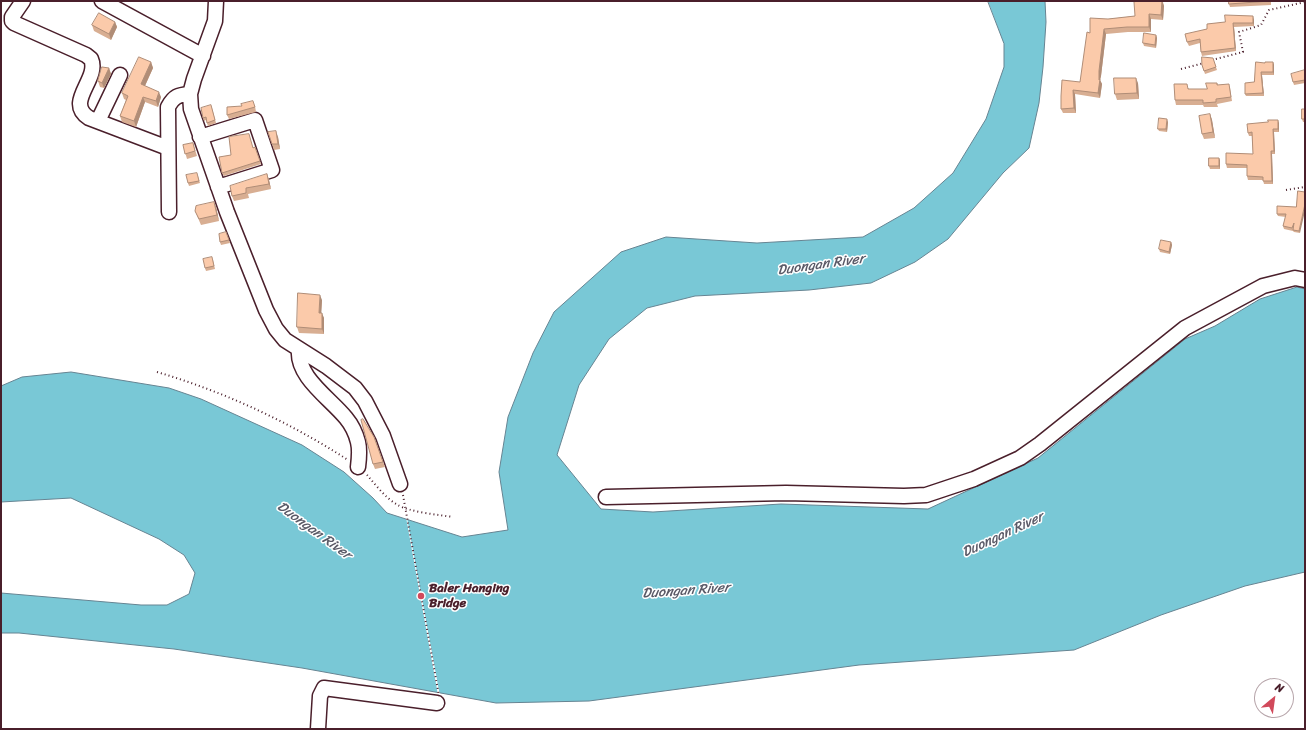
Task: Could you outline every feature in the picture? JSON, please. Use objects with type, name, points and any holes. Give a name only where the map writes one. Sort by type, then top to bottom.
[{"type":"street","points":[[23,1],[12,17],[14,23],[92,59],[93,67],[80,105],[84,114],[98,121],[168,148]]},
{"type":"street","points":[[102,1],[202,56]]},
{"type":"street","points":[[216,1],[215,21],[190,94],[191,109],[218,187],[266,310],[276,329],[285,340],[326,366],[355,388],[365,401],[383,436],[401,490]]},
{"type":"street","points":[[98,121],[120,75]]},
{"type":"street","points":[[169,212],[168,107],[172,100],[179,94],[190,94]]},
{"type":"street","points":[[200,137],[255,120],[272,170],[218,187]]},
{"type":"street","points":[[606,498],[786,493],[904,496],[926,495],[974,479],[1020,458],[1040,444],[1185,328],[1263,286],[1295,278],[1305,280]]},
{"type":"street","points":[[299,349],[298,357],[302,367],[311,381],[346,418],[353,430],[358,443],[358,467]]},
{"type":"street","points":[[318,729],[320,696],[324,688],[438,699]]},
{"type":"path","points":[[1181,69],[1243,52],[1239,32],[1260,25],[1269,10],[1305,2]]},
{"type":"path","points":[[1286,190],[1305,187]]},
{"type":"path","points":[[157,372],[192,382],[280,420],[308,435],[358,467],[397,505],[453,517]]},
{"type":"path","points":[[401,490],[438,699]]},
{"type":"water","name":"Duongan River","points":[[988,1],[1045,1],[1046,22],[1039,103],[1029,148],[1003,173],[948,239],[915,262],[871,283],[809,290],[695,296],[647,308],[609,339],[579,385],[557,455],[601,509],[653,512],[781,504],[928,509],[1038,458],[1185,339],[1215,326],[1260,299],[1297,287],[1305,289],[1305,572],[1245,586],[1161,615],[1074,650],[859,665],[589,701],[496,703],[302,668],[174,649],[19,633],[1,633],[1,593],[141,605],[167,605],[189,594],[195,573],[184,555],[159,539],[71,498],[1,502],[1,386],[22,377],[71,372],[169,388],[201,399],[302,445],[344,472],[387,513],[462,537],[508,530],[499,472],[508,417],[533,353],[554,312],[621,252],[666,237],[757,243],[863,237],[914,208],[953,173],[986,119],[1004,67],[1004,44]]},
{"type":"pier","points":[[406,517],[407,518],[440,696],[438,695]]},
{"type":"building","points":[[1162,1],[1161,15],[1149,14],[1149,27],[1104,29],[1098,93],[1073,90],[1074,108],[1061,109],[1062,80],[1080,82],[1087,32],[1090,33],[1090,18],[1108,19],[1135,16],[1134,2]]},
{"type":"building","points":[[1229,1],[1270,1],[1229,4]]},
{"type":"building","points":[[99,13],[115,22],[109,34],[92,25]]},
{"type":"building","points":[[1225,15],[1253,16],[1253,23],[1233,23],[1235,48],[1201,52],[1200,39],[1187,42],[1185,34],[1207,29],[1207,24],[1225,22]]},
{"type":"building","points":[[1144,33],[1156,35],[1155,45],[1143,43]]},
{"type":"building","points":[[139,57],[151,62],[141,84],[159,92],[156,101],[143,97],[134,121],[120,116],[128,96],[122,93]]},
{"type":"building","points":[[1202,57],[1213,58],[1216,67],[1204,71]]},
{"type":"building","points":[[1256,62],[1273,62],[1273,72],[1261,72],[1263,93],[1245,94],[1245,83],[1254,82]]},
{"type":"building","points":[[102,67],[109,68],[102,83],[98,81]]},
{"type":"building","points":[[1305,70],[1305,80],[1293,82],[1291,74]]},
{"type":"building","points":[[1114,78],[1136,78],[1137,93],[1115,94]]},
{"type":"building","points":[[1206,83],[1217,83],[1217,85],[1229,84],[1231,97],[1216,99],[1216,102],[1203,103],[1203,100],[1175,100],[1174,84],[1187,84],[1188,89],[1207,89]]},
{"type":"building","points":[[253,101],[255,107],[227,115],[227,107],[242,106],[241,104]]},
{"type":"building","points":[[211,105],[215,120],[207,123],[206,117],[203,118],[201,108]]},
{"type":"building","points":[[1302,109],[1305,109],[1305,119],[1302,119]]},
{"type":"building","points":[[1210,114],[1213,132],[1202,134],[1199,116]]},
{"type":"building","points":[[1159,118],[1167,119],[1166,129],[1158,129]]},
{"type":"building","points":[[1268,120],[1278,120],[1278,129],[1273,129],[1274,151],[1271,151],[1272,181],[1263,181],[1263,177],[1247,176],[1247,165],[1226,164],[1226,153],[1253,154],[1252,132],[1248,133],[1247,124],[1268,122]]},
{"type":"building","points":[[276,131],[278,144],[272,144],[268,132]]},
{"type":"building","points":[[249,134],[253,148],[255,147],[260,161],[222,173],[219,157],[231,155],[229,137]]},
{"type":"building","points":[[193,143],[195,151],[185,154],[183,145]]},
{"type":"building","points":[[1209,158],[1219,158],[1219,166],[1209,166]]},
{"type":"building","points":[[197,173],[199,181],[188,183],[186,175]]},
{"type":"building","points":[[267,174],[269,184],[246,188],[246,193],[232,196],[230,186]]},
{"type":"building","points":[[1298,191],[1305,192],[1305,204],[1299,231],[1293,230],[1294,223],[1292,228],[1283,226],[1286,214],[1277,214],[1277,206],[1296,207]]},
{"type":"building","points":[[214,202],[217,215],[199,219],[195,211],[196,206]]},
{"type":"building","points":[[226,232],[229,240],[220,242],[219,234]]},
{"type":"building","points":[[1161,240],[1171,242],[1169,252],[1159,249]]},
{"type":"building","points":[[212,257],[214,266],[205,268],[203,259]]},
{"type":"building","points":[[298,293],[320,295],[319,313],[322,313],[322,329],[297,327]]},
{"type":"building","points":[[363,419],[374,437],[383,462],[373,464],[361,420]]},
{"type":"place","name":"Baler Hanging Bridge","points":[[421,596]]}]
